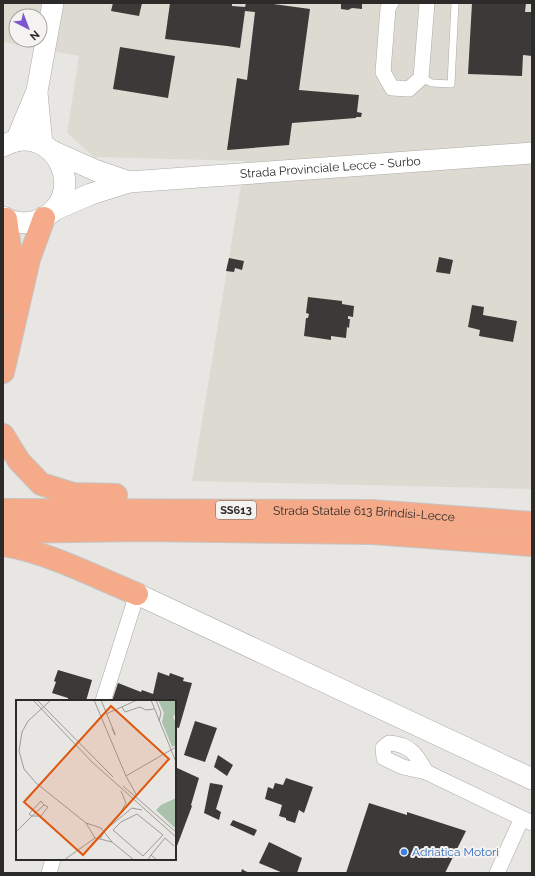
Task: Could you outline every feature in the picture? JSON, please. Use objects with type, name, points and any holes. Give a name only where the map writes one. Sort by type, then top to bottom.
[{"type":"highway","points":[[3,372],[29,259],[49,214]]},
{"type":"highway","points":[[3,304],[12,264],[4,218]]},
{"type":"highway","points":[[3,435],[19,461],[41,484],[73,494],[204,496],[256,510]]},
{"type":"highway","name":"Strada Statale 613 Brindisi-Lecce","points":[[3,510],[371,511],[532,524]]},
{"type":"highway","name":"Strada Statale 613 Brindisi-Lecce","points":[[3,532],[141,530],[373,533],[532,545]]},
{"type":"highway","points":[[3,545],[18,548],[59,562],[137,594]]},
{"type":"street","points":[[10,144],[37,91],[52,3]]},
{"type":"street","points":[[391,3],[388,8],[383,72],[392,88],[409,89],[421,78],[427,3]]},
{"type":"street","points":[[37,91],[47,148],[60,162],[64,174],[65,187],[61,199],[49,214]]},
{"type":"street","name":"Strada Provinciale Lecce - Surbo","points":[[10,144],[29,140],[97,171],[129,182]]},
{"type":"street","name":"Strada Provinciale Lecce - Surbo","points":[[4,218],[18,223],[31,222],[91,194],[129,182],[532,153]]},
{"type":"street","points":[[103,700],[137,594],[532,779]]},
{"type":"street","points":[[426,772],[527,820],[497,873]]},
{"type":"street","points":[[49,873],[53,860]]},
{"type":"lane","points":[[421,78],[432,83],[450,84],[455,3]]},
{"type":"shaded area","points":[[3,3],[532,3],[532,489],[192,481],[245,161],[94,157],[67,133],[79,56],[36,48],[48,48],[48,8],[8,8],[8,43],[3,42]]},
{"type":"building","points":[[113,3],[142,3],[139,16],[111,11]]},
{"type":"building","points":[[170,3],[232,3],[232,6],[245,7],[246,3],[266,3],[310,9],[299,90],[359,95],[357,112],[362,113],[361,117],[292,123],[289,145],[227,150],[237,78],[247,80],[255,12],[245,11],[240,48],[165,39]]},
{"type":"building","points":[[341,3],[362,4],[362,9],[341,9]]},
{"type":"building","points":[[472,3],[526,3],[525,12],[532,12],[532,56],[523,55],[522,76],[468,74]]},
{"type":"building","points":[[120,47],[175,56],[168,98],[113,89]]},
{"type":"building","points":[[439,257],[453,260],[450,274],[436,272]]},
{"type":"building","points":[[229,258],[244,261],[242,270],[235,268],[234,272],[226,271]]},
{"type":"building","points":[[308,297],[342,301],[342,304],[354,306],[353,317],[348,316],[348,319],[350,319],[349,328],[347,327],[346,338],[331,336],[331,340],[304,336],[306,318],[308,318],[309,314],[306,313]]},
{"type":"building","points":[[472,305],[484,307],[483,315],[517,321],[513,342],[479,336],[480,330],[468,327]]},
{"type":"building","points":[[58,670],[92,680],[86,700],[68,700],[68,698],[52,693],[56,682],[54,681]]},
{"type":"building","points":[[158,672],[169,676],[170,673],[184,678],[183,681],[192,683],[179,728],[176,727],[176,700],[112,700],[118,683],[141,692],[142,690],[153,694]]},
{"type":"building","points":[[195,721],[217,728],[205,762],[184,755]]},
{"type":"building","points":[[218,755],[233,765],[227,776],[214,767]]},
{"type":"building","points":[[176,767],[199,778],[191,805],[192,806],[177,846]]},
{"type":"building","points":[[286,778],[313,787],[304,813],[299,810],[295,823],[279,816],[282,805],[265,799],[268,787],[273,789],[275,783],[283,785]]},
{"type":"building","points":[[210,783],[223,786],[216,809],[221,812],[219,820],[204,813]]},
{"type":"building","name":"Adriatica Motori","points":[[369,803],[407,815],[407,812],[466,831],[445,873],[346,873]]},
{"type":"building","points":[[233,820],[257,830],[254,836],[230,825]]},
{"type":"building","points":[[269,842],[302,858],[297,873],[283,873],[259,863]]},
{"type":"building","points":[[242,869],[245,871],[250,873],[241,873]]},
{"type":"place","name":"Adriatica Motori","points":[[404,852]]}]
